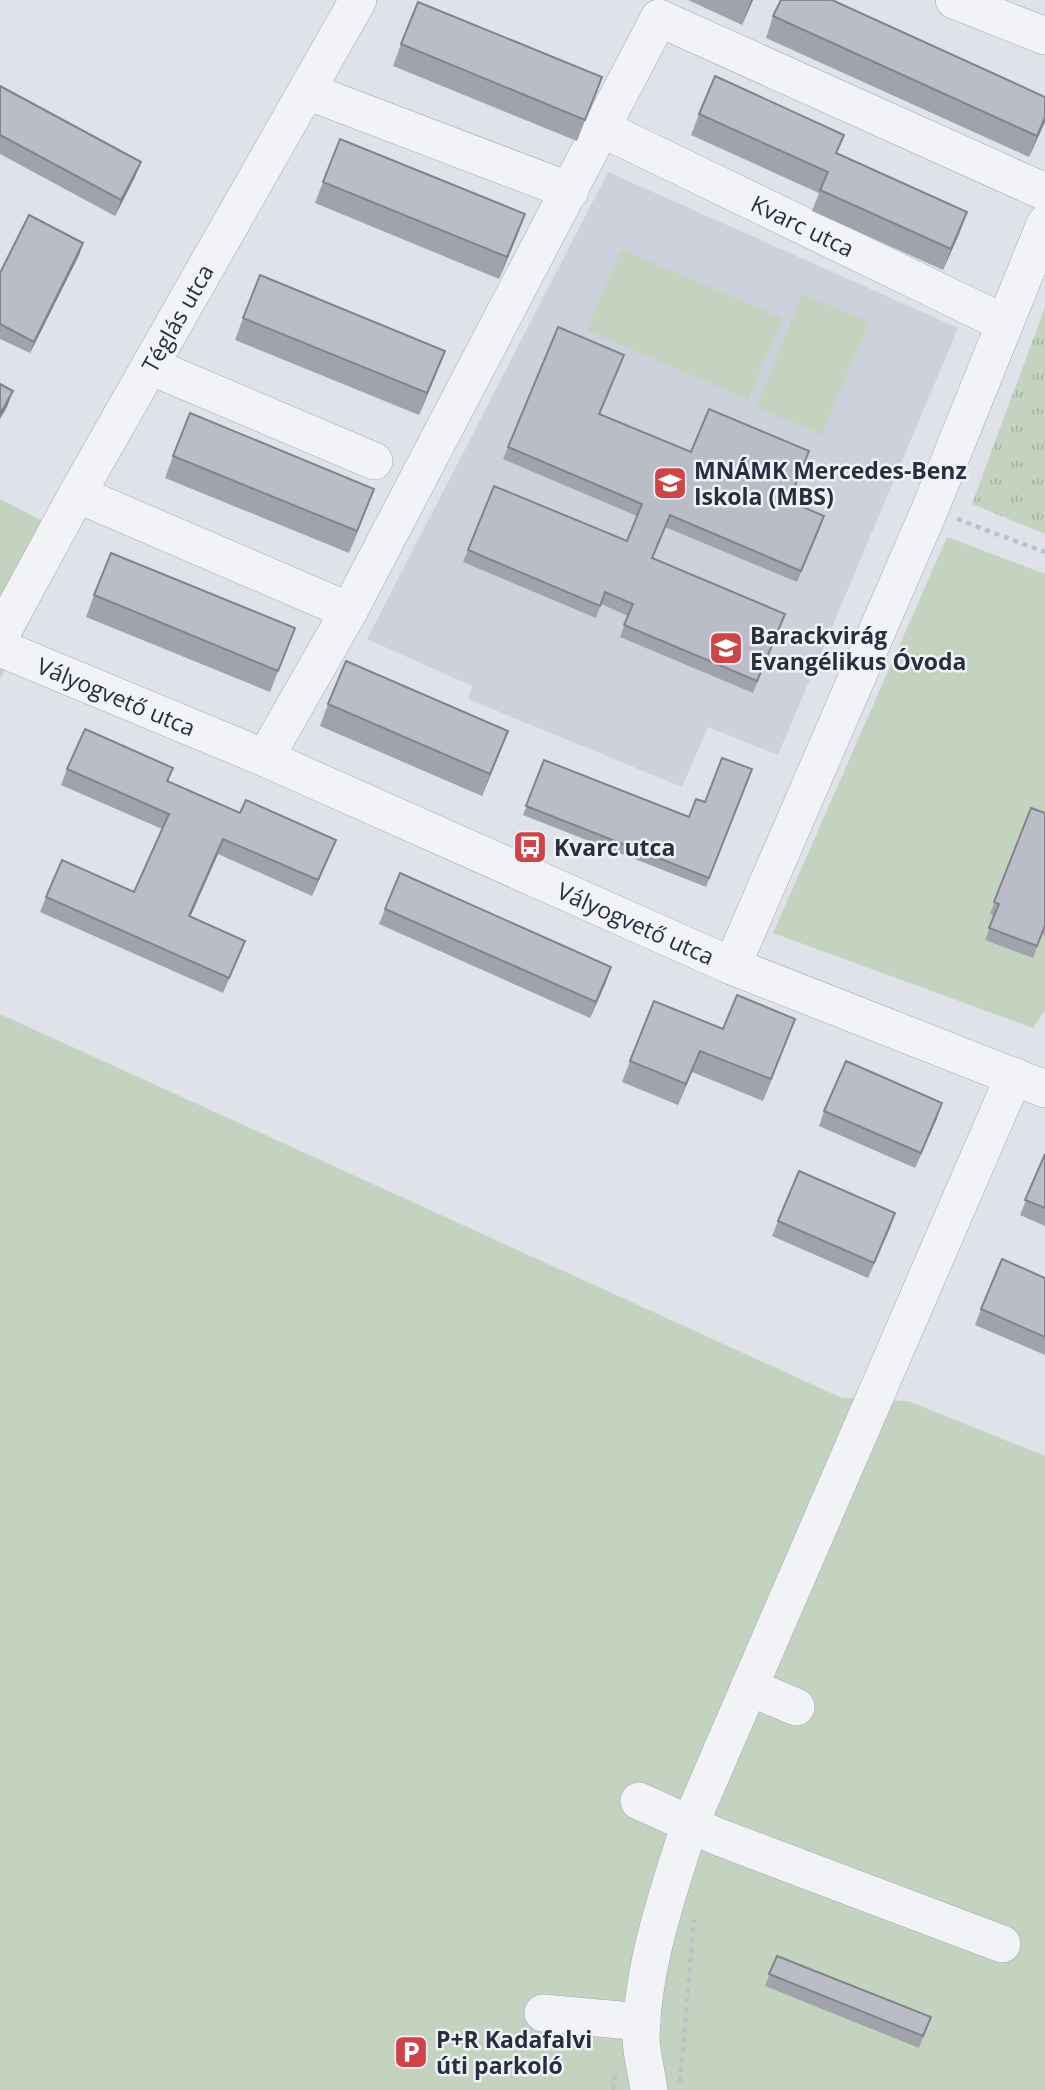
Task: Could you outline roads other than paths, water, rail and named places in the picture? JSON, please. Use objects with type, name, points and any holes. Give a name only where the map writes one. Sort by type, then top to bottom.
[{"type":"street","name":"Téglás utca","points":[[0,636],[149,366],[358,0]]},
{"type":"street","points":[[954,0],[1045,36]]},
{"type":"street","points":[[265,758],[349,611],[659,18],[1045,192]]},
{"type":"street","points":[[307,91],[570,191]]},
{"type":"street","name":"Kvarc utca","points":[[603,129],[1004,323]]},
{"type":"street","points":[[732,965],[930,509],[1045,224]]},
{"type":"street","points":[[149,366],[374,461]]},
{"type":"street","points":[[77,494],[349,611]]},
{"type":"street","name":"Vályogvető utca","points":[[0,648],[265,758],[732,965],[1034,1079]]},
{"type":"street","points":[[649,2090],[641,2039],[649,1970],[659,1924],[690,1824],[750,1687],[1034,1079]]},
{"type":"street","points":[[750,1687],[796,1707]]},
{"type":"street","points":[[639,1801],[690,1824],[1002,1944]]},
{"type":"street","points":[[543,2013],[642,2022]]},
{"type":"place","name":"MNÁMK Mercedes-Benz Iskola (MBS)","points":[[670,483]]},
{"type":"place","name":"Barackvirág Evangélikus Óvoda","points":[[726,648]]},
{"type":"place","name":"Kvarc utca","points":[[530,847]]},
{"type":"place","name":"P+R Kadafalvi úti parkoló","points":[[411,2052]]}]
